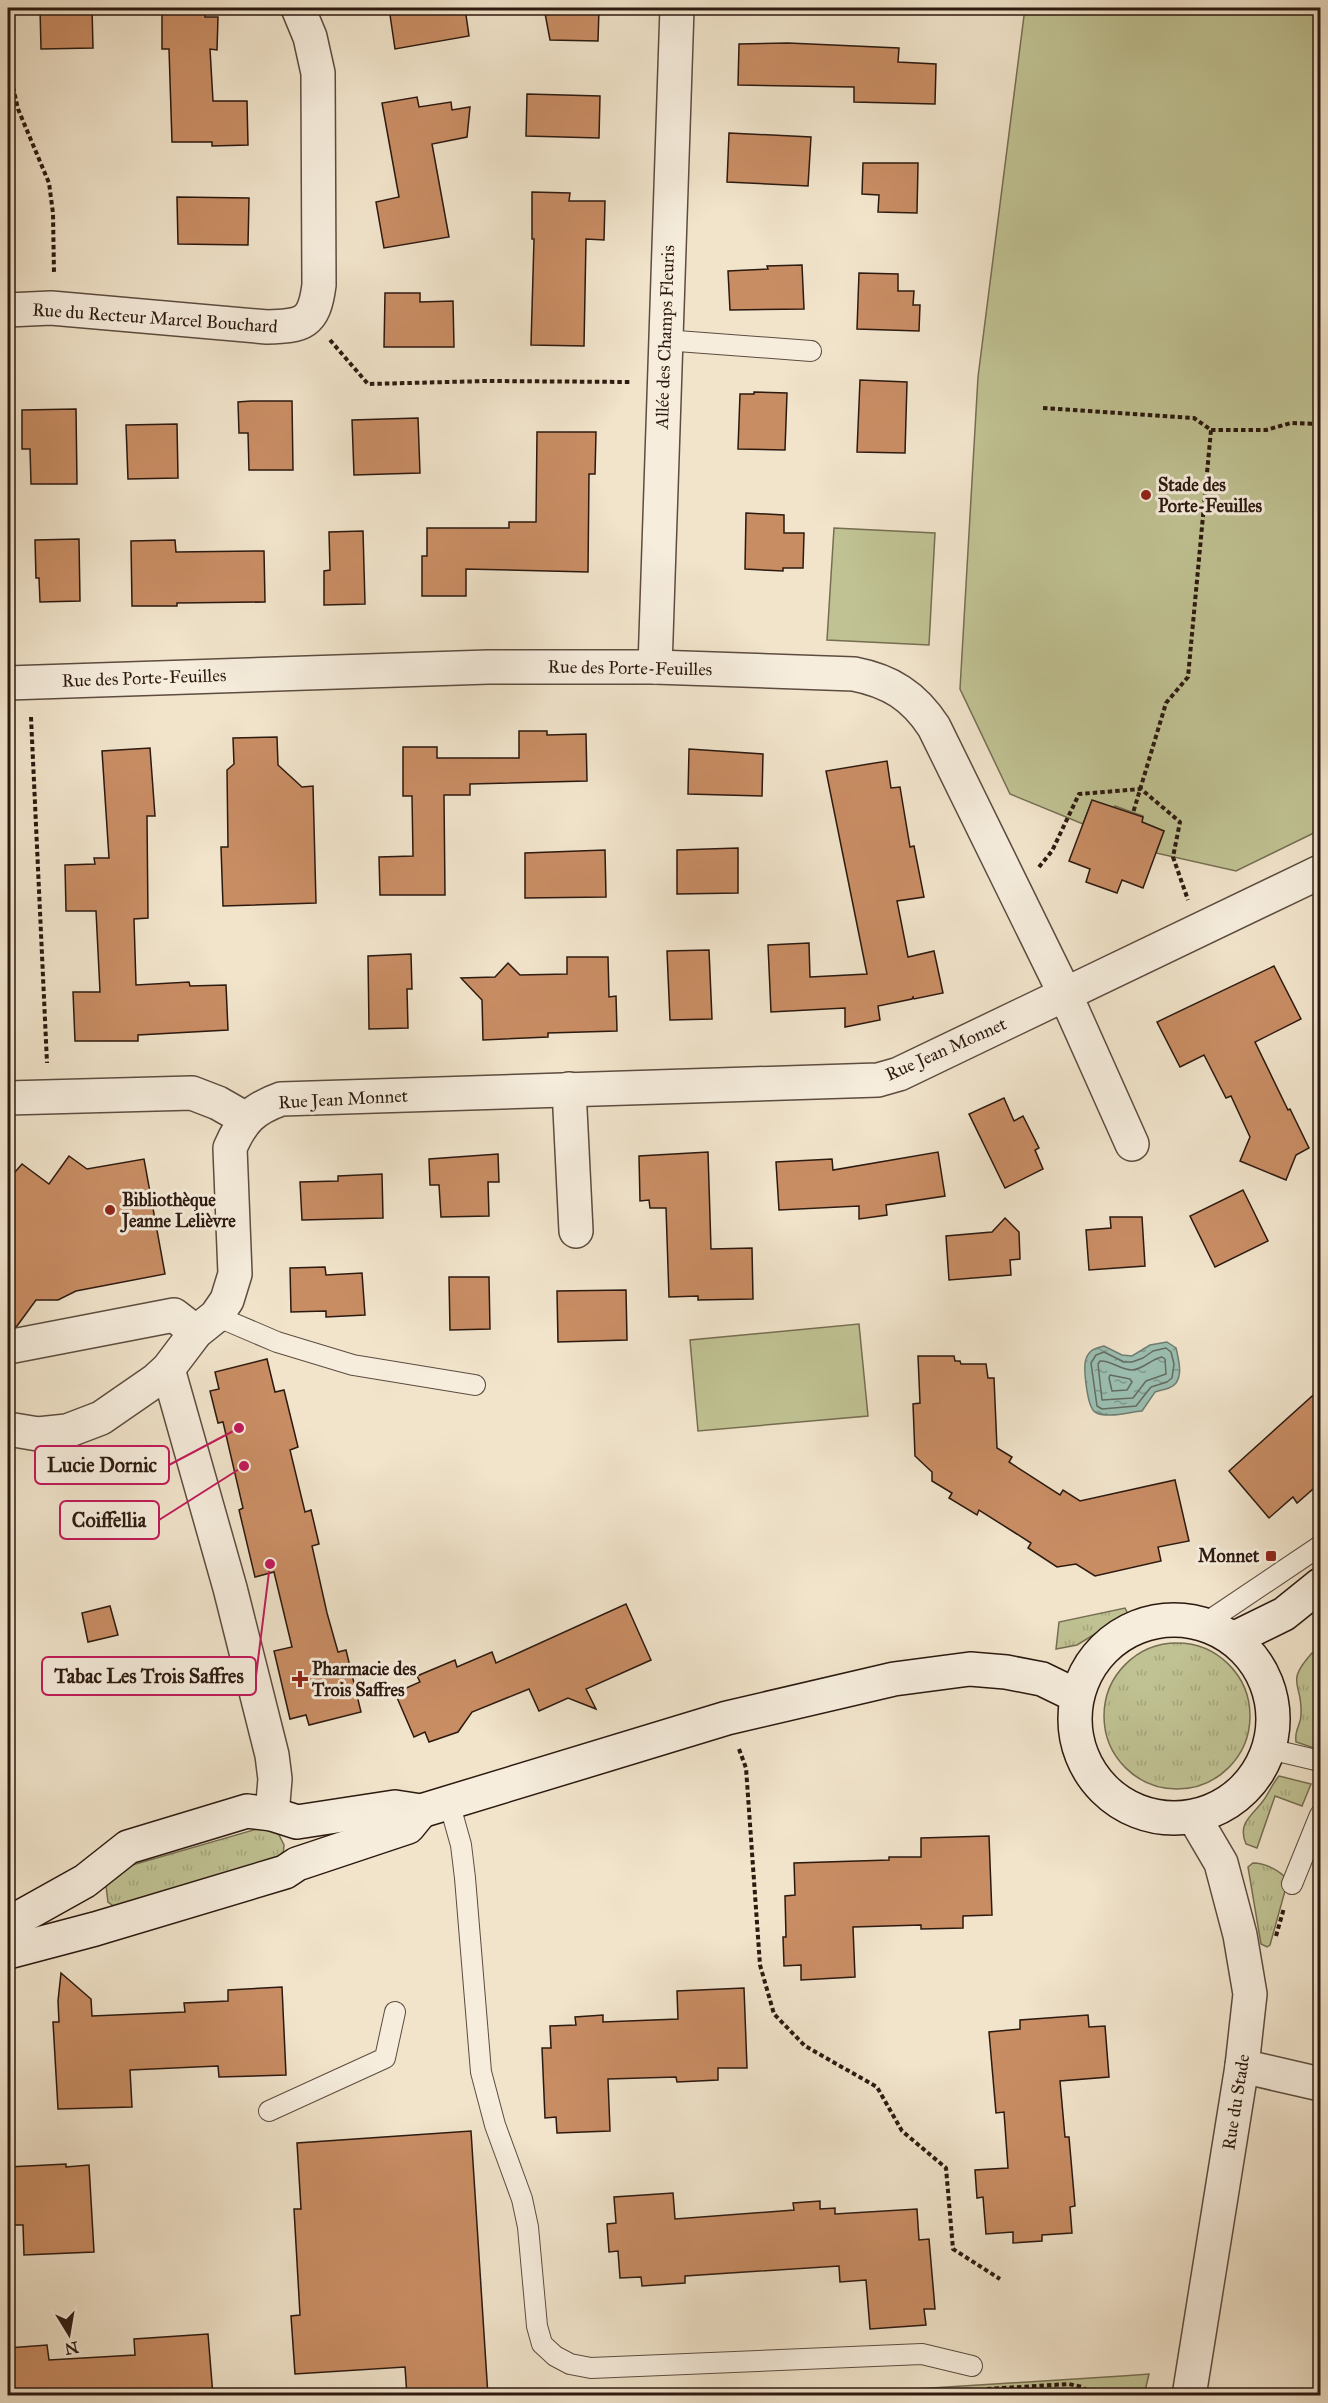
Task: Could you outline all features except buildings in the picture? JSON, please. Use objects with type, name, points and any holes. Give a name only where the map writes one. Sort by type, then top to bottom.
[{"type":"street","points":[[298,8],[310,37],[318,73],[319,285],[317,303],[309,318]]},
{"type":"street","name":"Allée des Champs Fleuris","points":[[655,666],[664,340],[677,8]]},
{"type":"street","name":"Rue du Recteur Marcel Bouchard","points":[[8,310],[51,308],[267,327],[292,326],[309,318]]},
{"type":"street","name":"Rue des Porte-Feuilles","points":[[19,683],[488,666],[655,666],[854,674],[884,681],[921,707],[934,727],[1065,994]]},
{"type":"street","name":"Rue Jean Monnet","points":[[8,1429],[38,1434],[66,1431],[91,1423],[145,1389],[168,1369],[226,1300],[235,1274],[230,1148],[236,1133],[246,1119],[262,1106],[281,1099],[878,1080],[899,1074],[1320,872]]},
{"type":"street","points":[[1065,994],[1132,1143]]},
{"type":"street","points":[[569,1089],[576,1231]]},
{"type":"street","points":[[8,1098],[192,1093],[218,1103],[246,1119]]},
{"type":"street","points":[[8,1347],[174,1315],[206,1324]]},
{"type":"street","points":[[168,1369],[230,1588],[272,1755],[282,1817],[297,1837],[297,1864]]},
{"type":"street","points":[[1233,1639],[1284,1614],[1320,1585]]},
{"type":"street","points":[[1172,1620],[1204,1624],[1233,1639],[1255,1661],[1269,1688],[1274,1718],[1269,1749],[1258,1773],[1241,1793],[1219,1808],[1194,1817],[1161,1818],[1129,1808],[1102,1788],[1083,1761],[1074,1729],[1077,1696],[1089,1665],[1111,1641],[1140,1625],[1172,1620]]},
{"type":"street","points":[[8,1924],[90,1878],[128,1847],[247,1811],[312,1821],[395,1807],[435,1806],[727,1718],[894,1679],[970,1669],[1006,1671],[1042,1679],[1077,1696]]},
{"type":"street","points":[[8,1952],[285,1872],[297,1864],[408,1827],[435,1806]]},
{"type":"street","name":"Rue du Stade","points":[[1189,2396],[1242,2066],[1250,1994],[1240,1935],[1221,1863],[1194,1817]]},
{"type":"street","points":[[90,1878],[95,1903],[111,1924]]},
{"type":"street","points":[[1242,2066],[1320,2084]]},
{"type":"lane","points":[[664,340],[812,351]]},
{"type":"lane","points":[[206,1324],[353,1365],[475,1385]]},
{"type":"lane","points":[[1204,1624],[1320,1546]]},
{"type":"lane","points":[[1269,1749],[1320,1761]]},
{"type":"lane","points":[[435,1806],[463,1856],[481,2072],[495,2125],[522,2199],[528,2227],[537,2325],[542,2344],[555,2356],[570,2364],[591,2368],[922,2354],[972,2366]]},
{"type":"lane","points":[[1292,1884],[1320,1815]]},
{"type":"lane","points":[[268,2110],[385,2058],[395,2012]]},
{"type":"path","points":[[8,65],[18,109],[49,183],[55,262],[51,308]]},
{"type":"path","points":[[309,318],[368,384],[487,381],[663,383]]},
{"type":"path","points":[[1043,408],[1194,418],[1211,430],[1266,430],[1291,423],[1320,424]]},
{"type":"path","points":[[1133,813],[1167,703],[1188,677],[1211,430]]},
{"type":"path","points":[[19,683],[49,1097]]},
{"type":"path","points":[[1032,876],[1052,851],[1079,794],[1141,789],[1180,822],[1173,857],[1189,903]]},
{"type":"path","points":[[727,1718],[746,1768],[760,1965],[774,2014],[805,2046],[877,2087],[902,2131],[946,2168],[953,2249],[1000,2278]]},
{"type":"path","points":[[985,2390],[1069,2384],[1082,2387],[1096,2396]]},
{"type":"green space","name":"Stade des Porte-Feuilles","points":[[1025,8],[1320,8],[1320,830],[1236,871],[1156,853],[1164,831],[1142,822],[1143,816],[1115,806],[1113,812],[1091,803],[1083,824],[1010,794],[960,689],[978,377]]},
{"type":"green space","points":[[834,528],[935,533],[929,645],[827,640]]},
{"type":"green space","points":[[859,1324],[868,1416],[698,1431],[690,1340]]},
{"type":"green space","points":[[1125,1608],[1128,1614],[1077,1645],[1056,1649],[1059,1622]]},
{"type":"green space","points":[[1177,1643],[1205,1649],[1228,1665],[1244,1688],[1250,1716],[1244,1744],[1228,1767],[1205,1783],[1177,1789],[1149,1783],[1126,1767],[1110,1744],[1104,1716],[1110,1688],[1126,1665],[1149,1649]]},
{"type":"green space","points":[[1312,1653],[1320,1656],[1320,1750],[1296,1742],[1301,1715],[1297,1678],[1299,1671]]},
{"type":"green space","points":[[1279,1776],[1311,1784],[1302,1806],[1275,1796],[1257,1848],[1246,1844],[1243,1831],[1247,1820]]},
{"type":"green space","points":[[257,1829],[276,1829],[284,1845],[283,1856],[119,1910],[108,1902],[106,1886],[108,1872]]},
{"type":"green space","points":[[1253,1863],[1272,1868],[1288,1880],[1270,1945],[1267,1947],[1261,1944],[1248,1867]]},
{"type":"green space","points":[[1149,2374],[1144,2395],[820,2395],[1122,2376]]},
{"type":"water","points":[[1167,1342],[1176,1348],[1180,1371],[1174,1385],[1155,1392],[1142,1411],[1111,1415],[1100,1414],[1092,1409],[1085,1378],[1085,1363],[1091,1351],[1104,1346],[1122,1355],[1132,1356],[1150,1345]]},
{"type":"place","name":"Stade des Porte-Feuilles","points":[[1146,495]]},
{"type":"place","name":"Bibliothèque Jeanne Lelièvre","points":[[110,1210]]},
{"type":"place","name":"Lucie Dornic","points":[[239,1428]]},
{"type":"place","name":"Coiffellia","points":[[244,1466]]},
{"type":"place","name":"Monnet","points":[[1271,1556]]},
{"type":"place","name":"Tabac Les Trois Saffres","points":[[270,1564]]},
{"type":"place","name":"Pharmacie des Trois Saffres","points":[[300,1679]]}]
